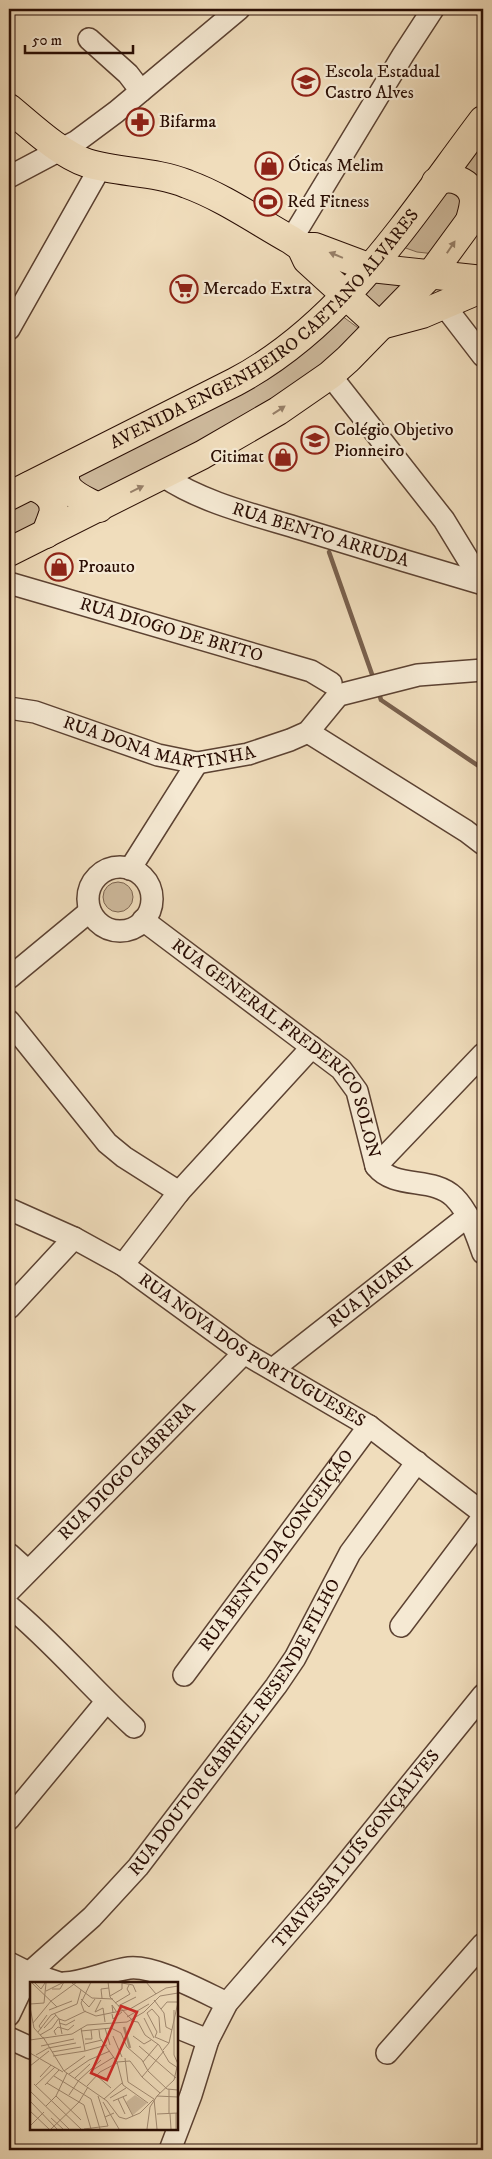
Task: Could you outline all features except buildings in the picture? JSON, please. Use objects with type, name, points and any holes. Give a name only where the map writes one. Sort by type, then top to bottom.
[{"type":"main road","points":[[9,108],[75,158],[102,166],[161,176],[186,183],[212,195],[296,243],[315,247],[371,268],[483,280]]},
{"type":"main road","name":"AVENIDA ENGENHEIRO CAETANO ALVARES","points":[[19,491],[262,368],[291,347],[371,268],[483,120]]},
{"type":"main road","points":[[9,552],[163,476],[278,411],[330,375],[431,274],[477,212],[470,189],[454,178],[445,178],[436,182]]},
{"type":"main road","points":[[296,243],[307,260],[381,325],[403,321],[483,288]]},
{"type":"main road","points":[[67,467],[65,479],[71,492],[98,508]]},
{"type":"main road","points":[[19,491],[42,490],[51,500],[53,514],[46,534]]},
{"type":"street","points":[[9,176],[77,141],[141,91],[239,9]]},
{"type":"street","points":[[296,243],[402,55],[433,9]]},
{"type":"street","points":[[89,39],[128,74],[141,91]]},
{"type":"street","points":[[9,328],[102,166]]},
{"type":"street","points":[[443,304],[483,356]]},
{"type":"street","points":[[330,375],[444,520],[483,584]]},
{"type":"street","name":"RUA BENTO ARRUDA","points":[[163,476],[178,486],[221,504],[483,584]]},
{"type":"street","points":[[9,567],[30,589]]},
{"type":"street","name":"RUA DIOGO DE BRITO","points":[[9,583],[312,671],[335,691]]},
{"type":"street","points":[[483,670],[418,675],[335,691],[308,732],[466,831],[483,844]]},
{"type":"street","name":"RUA DONA MARTINHA","points":[[9,708],[35,712],[158,755],[196,763],[248,754],[308,732]]},
{"type":"street","points":[[130,868],[196,763]]},
{"type":"street","points":[[130,868],[147,882],[152,902],[149,913],[132,928],[120,931],[107,928],[97,922],[90,911],[88,899],[90,888],[96,877],[112,869],[130,868]]},
{"type":"street","points":[[9,978],[90,911]]},
{"type":"street","name":"RUA GENERAL FREDERICO SOLON","points":[[143,920],[342,1069],[357,1091],[376,1166],[382,1173],[391,1178],[442,1190],[454,1196],[468,1216],[483,1253]]},
{"type":"street","points":[[9,1021],[107,1143],[124,1157],[179,1192]]},
{"type":"street","points":[[123,1265],[179,1192],[312,1047]]},
{"type":"street","points":[[376,1166],[483,1054]]},
{"type":"street","name":"RUA NOVA DOS PORTUGUESES","points":[[9,1209],[74,1238],[123,1265],[244,1353],[369,1426],[483,1515]]},
{"type":"street","name":"RUA JAUARI","points":[[273,1369],[468,1216]]},
{"type":"street","points":[[9,1308],[74,1238]]},
{"type":"street","name":"RUA DIOGO CABRERA","points":[[9,1591],[244,1353]]},
{"type":"street","name":"RUA BENTO DA CONCEIÇÃO","points":[[184,1675],[369,1426]]},
{"type":"street","name":"RUA DOUTOR GABRIEL RESENDE FILHO","points":[[29,1973],[92,1916],[138,1867],[206,1781],[290,1665],[350,1553],[417,1462]]},
{"type":"street","points":[[401,1626],[483,1515]]},
{"type":"street","points":[[9,1554],[28,1571]]},
{"type":"street","points":[[9,1606],[49,1641],[106,1702],[134,1727]]},
{"type":"street","name":"TRAVESSA LUÍS GONÇALVES","points":[[178,2118],[184,2094],[227,2003],[319,1897],[483,1695]]},
{"type":"street","points":[[9,1820],[106,1702]]},
{"type":"street","points":[[387,2053],[483,1944]]},
{"type":"street","points":[[9,1963],[29,1973],[56,1982]]},
{"type":"street","points":[[75,1982],[127,1968],[139,1967],[185,1984],[227,2003]]},
{"type":"street","points":[[9,2015],[29,1973]]},
{"type":"street","points":[[178,2028],[208,2040]]},
{"type":"street","points":[[9,2038],[30,2048]]},
{"type":"street","name":"TRAVESSA LUÍS GONÇALVES","points":[[170,2150],[175,2129]]},
{"type":"shaded area","points":[[483,135],[483,181],[471,181],[463,176],[465,158]]},
{"type":"shaded area","points":[[447,183],[467,199],[435,254],[417,252],[400,246]]},
{"type":"shaded area","points":[[378,273],[416,276],[374,318],[356,298]]},
{"type":"shaded area","points":[[338,313],[361,330],[318,370],[271,404],[92,497],[81,493],[77,470]]},
{"type":"shaded area","points":[[36,491],[47,518],[9,539],[9,505]]},
{"type":"shaded area","points":[[118,882],[129,886],[133,897],[129,908],[118,912],[107,908],[103,897],[107,886]]},
{"type":"waterway","points":[[329,552],[374,680]]},
{"type":"waterway","points":[[378,690],[381,700],[483,769]]},
{"type":"place","name":"Escola Estadual Castro Alves","points":[[306,82]]},
{"type":"place","name":"Bifarma","points":[[140,122]]},
{"type":"place","name":"Óticas Melim","points":[[269,166]]},
{"type":"place","name":"Red Fitness","points":[[268,202]]},
{"type":"place","name":"Mercado Extra","points":[[184,289]]},
{"type":"place","name":"Colégio Objetivo Pionneiro","points":[[315,440]]},
{"type":"place","name":"Citimat","points":[[283,457]]},
{"type":"place","name":"Proauto","points":[[59,567]]}]
